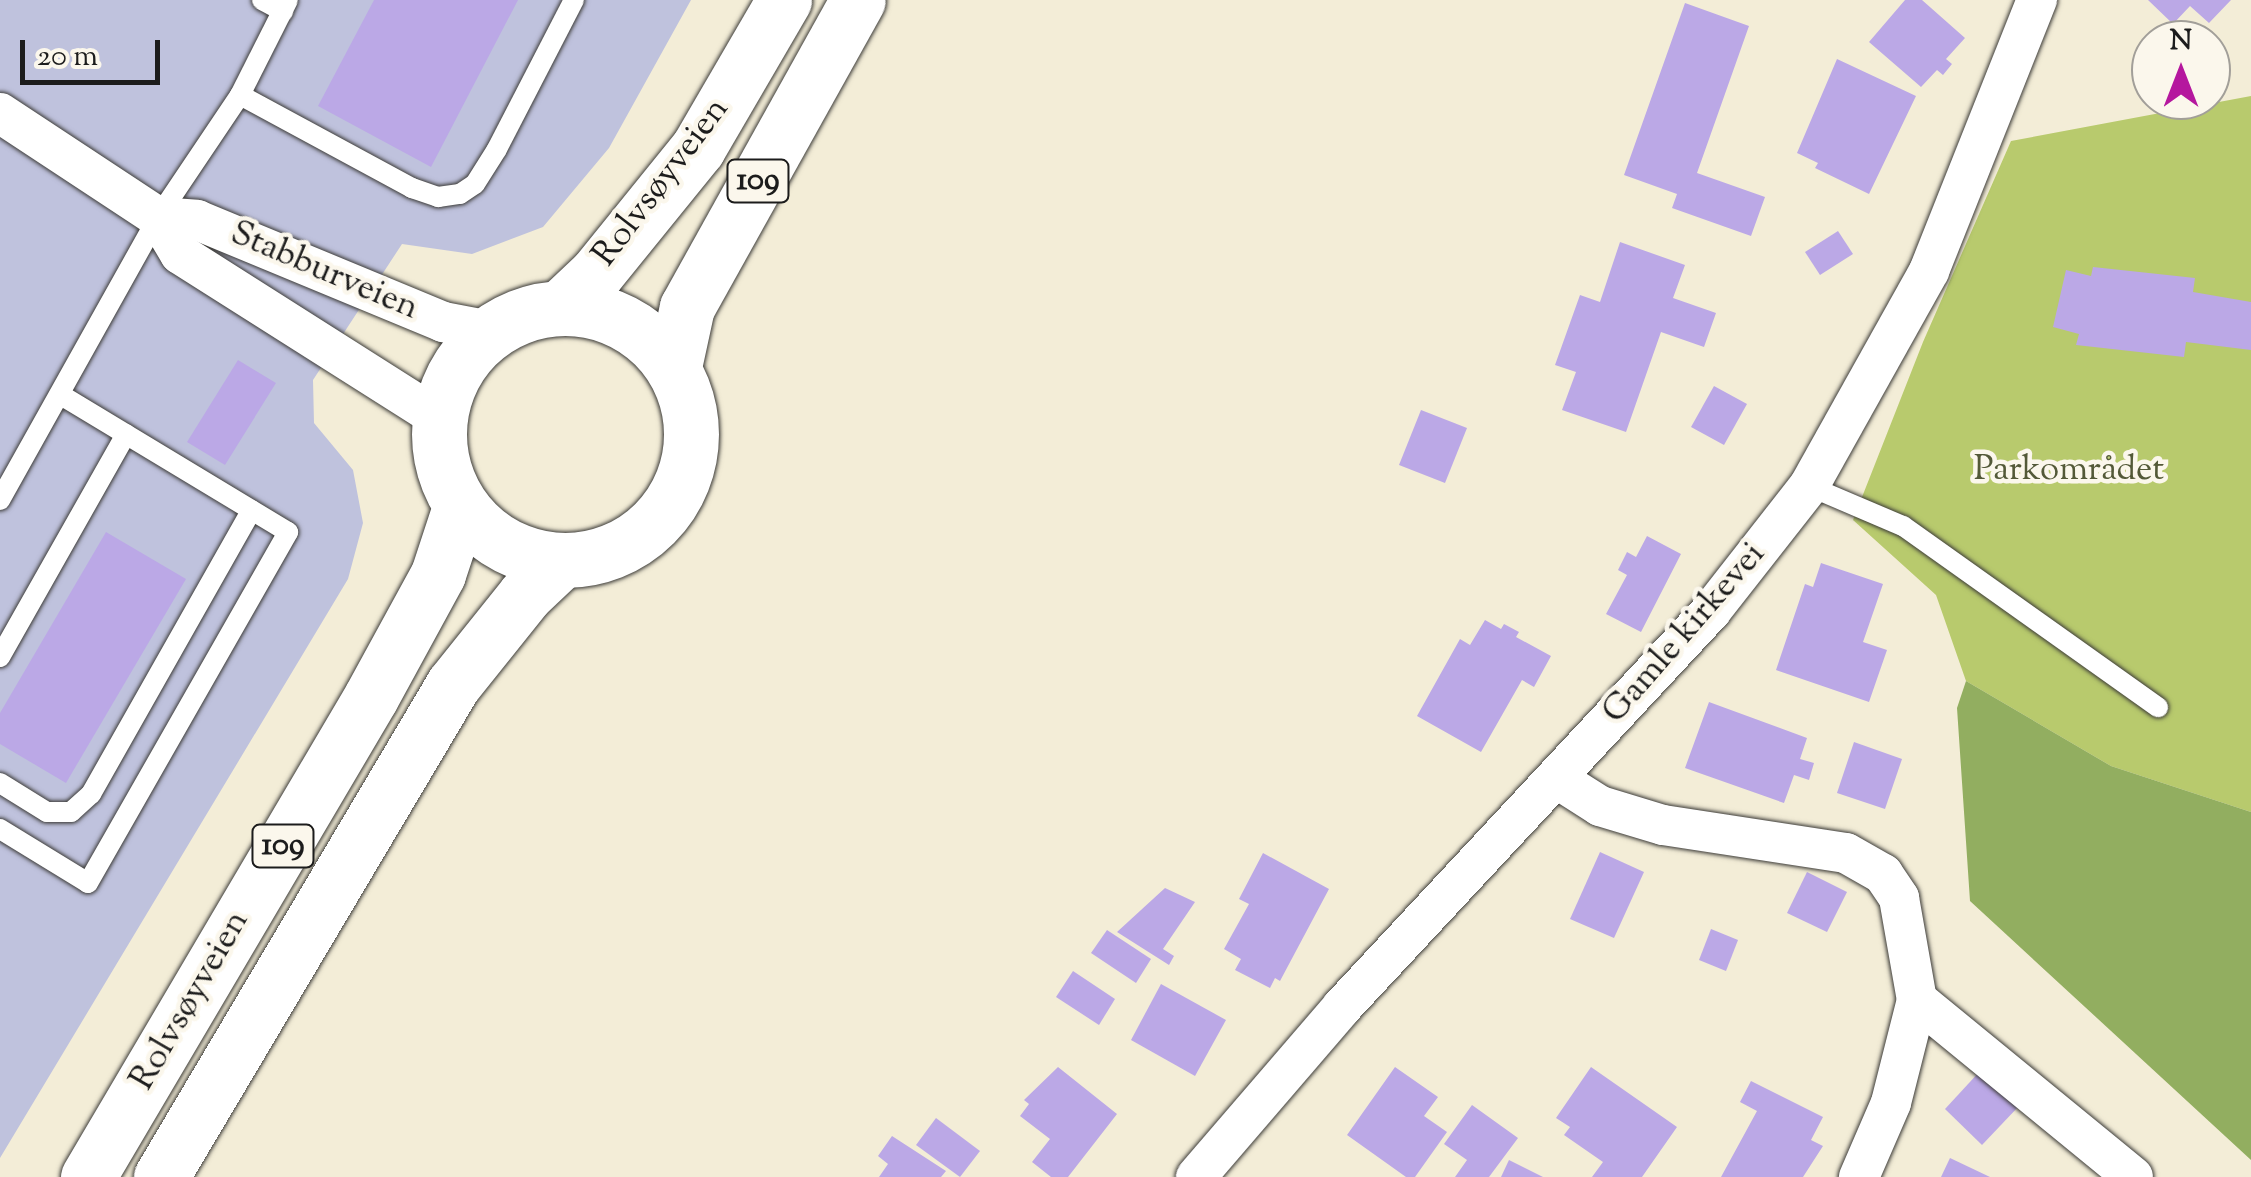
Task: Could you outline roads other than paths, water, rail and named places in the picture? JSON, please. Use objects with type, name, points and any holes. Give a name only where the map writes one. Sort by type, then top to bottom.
[{"type":"main road","name":"Rolvsøyveien","points":[[561,307],[596,274],[698,148],[784,0]]},
{"type":"main road","name":"Rolvsøyveien","points":[[674,367],[688,307],[858,0]]},
{"type":"main road","name":"109","points":[[561,307],[605,314],[644,334],[674,367],[691,410],[691,456],[676,498],[646,534],[606,556],[560,562],[504,546],[460,507],[441,465],[438,418],[455,370],[490,332],[523,314],[561,307]]},
{"type":"main road","name":"Rolvsøyveien","points":[[88,1177],[371,697],[438,574],[460,507]]},
{"type":"main road","name":"Rolvsøyveien","points":[[161,1177],[452,685],[525,596],[560,562]]},
{"type":"street","name":"Gamle kirkevei","points":[[1196,1177],[1342,1007],[1711,611],[1809,486],[1929,271],[2037,0]]},
{"type":"street","name":"Stabburveien","points":[[0,113],[158,216],[180,254],[438,418]]},
{"type":"street","name":"Stabburveien","points":[[158,216],[197,220],[443,322],[490,332]]},
{"type":"street","points":[[1556,778],[1600,806],[1663,825],[1846,853],[1883,874],[1899,898],[1917,1000],[1892,1103],[1859,1177]]},
{"type":"street","points":[[1917,1000],[2133,1177]]},
{"type":"lane","points":[[0,500],[62,395],[158,216],[240,96],[286,6],[262,0]]},
{"type":"lane","points":[[240,96],[412,188],[438,197],[460,194],[475,184],[497,149],[574,0]]},
{"type":"lane","points":[[0,828],[88,883],[288,532],[62,395]]},
{"type":"lane","points":[[0,656],[126,434]]},
{"type":"lane","points":[[1809,486],[1903,526],[2158,707]]},
{"type":"lane","points":[[0,783],[47,812],[72,812],[91,794],[252,510]]},
{"type":"park label","name":"Parkområdet","points":[[2069,471]]}]
